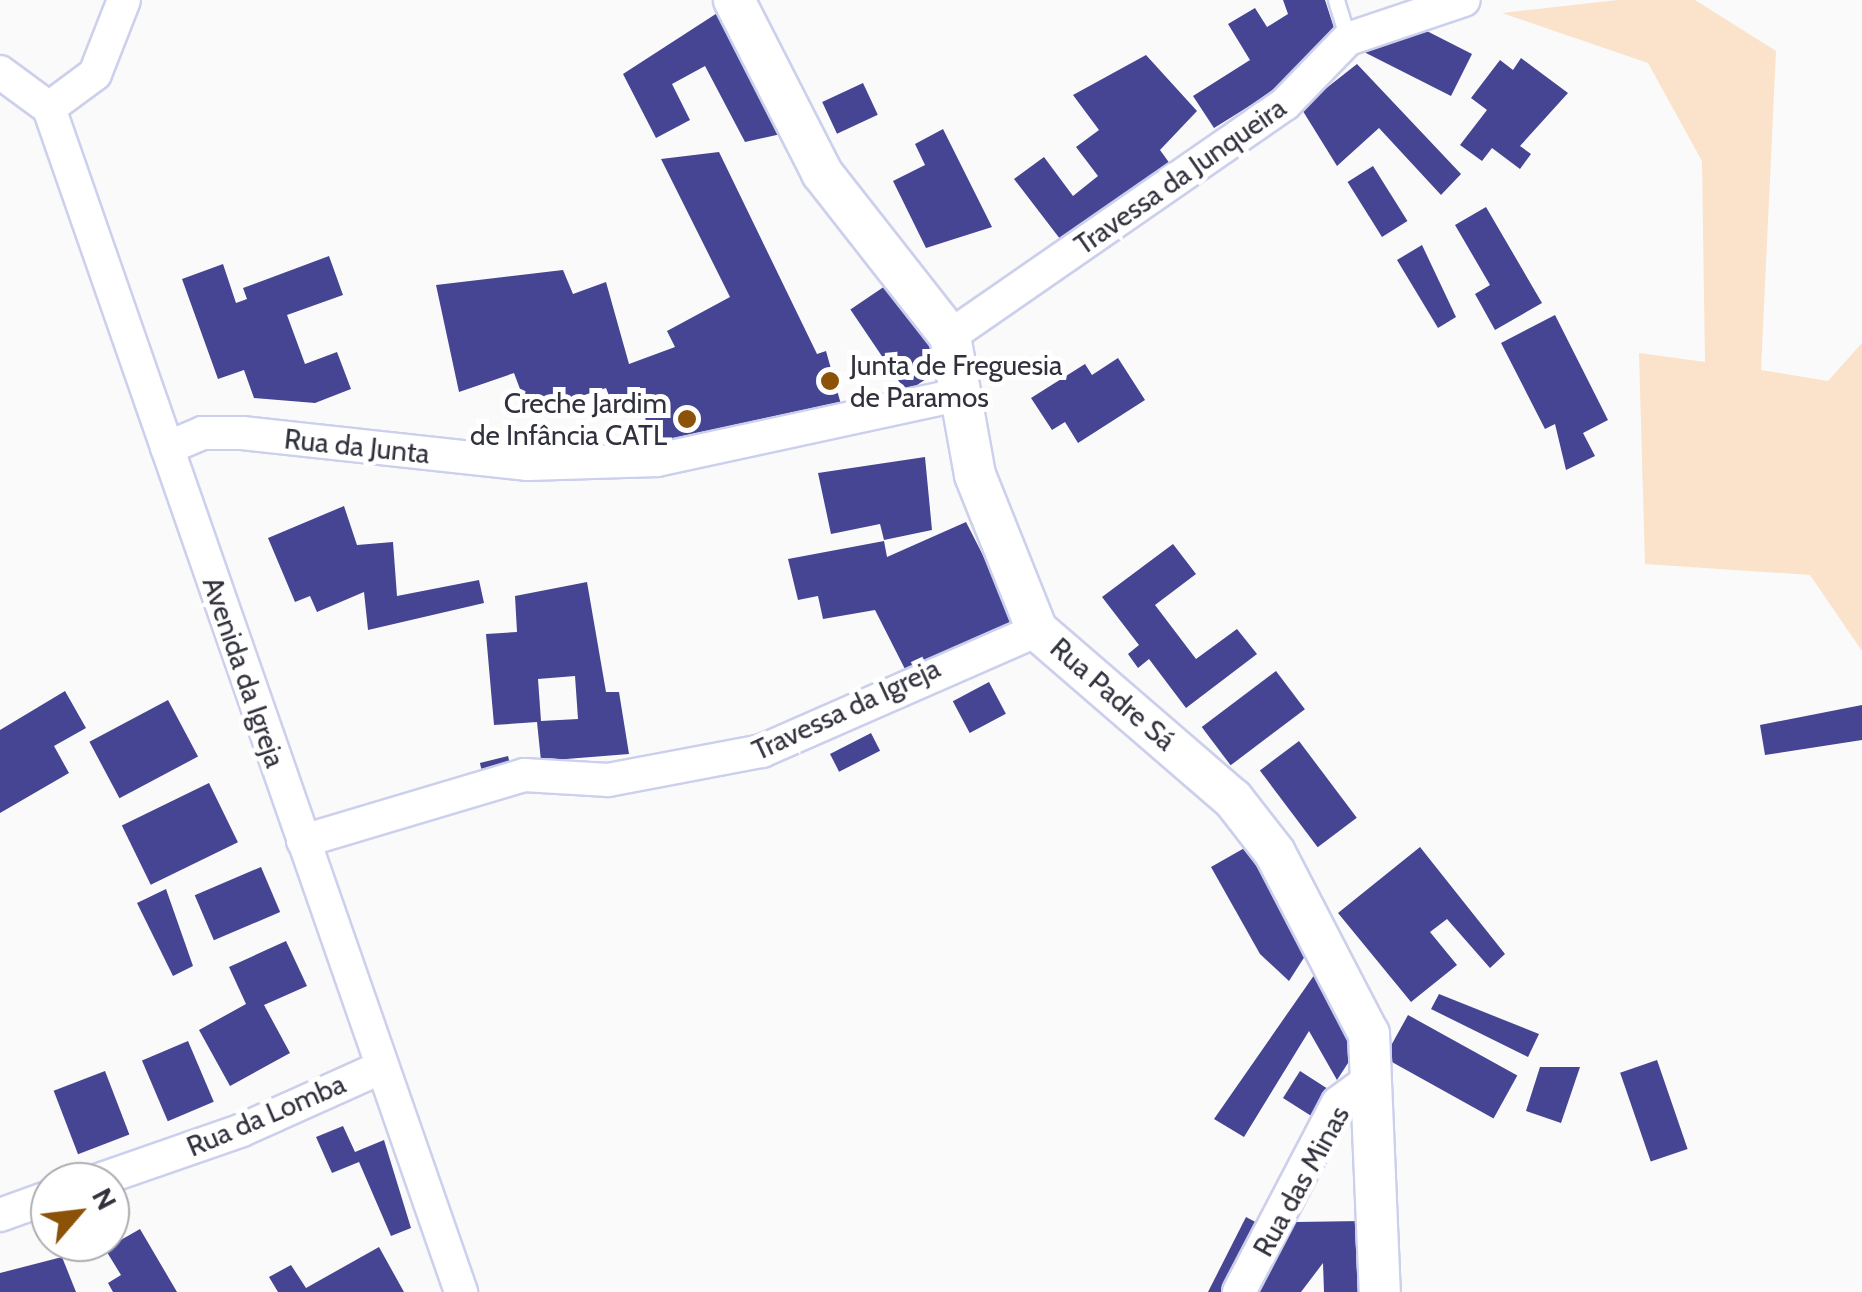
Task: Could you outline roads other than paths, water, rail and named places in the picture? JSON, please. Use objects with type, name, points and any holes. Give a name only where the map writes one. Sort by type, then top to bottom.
[{"type":"street","points":[[0,72],[49,108],[94,74],[124,0]]},
{"type":"street","name":"Rua Padre Sá","points":[[734,0],[822,173],[950,336],[986,512],[1037,630],[1233,800],[1274,852],[1369,1034],[1380,1292]]},
{"type":"street","name":"Travessa da Junqueira","points":[[950,336],[1285,104],[1348,39],[1464,0]]},
{"type":"street","name":"Avenida da Igreja","points":[[49,108],[456,1290]]},
{"type":"street","name":"Rua da Junta","points":[[166,448],[202,433],[242,433],[528,464],[657,460],[962,394]]},
{"type":"street","name":"Travessa da Igreja","points":[[303,842],[524,775],[608,780],[762,751],[1037,630]]},
{"type":"street","name":"Rua da Lomba","points":[[130,1169],[242,1130],[382,1067]]},
{"type":"street","name":"Rua das Minas","points":[[1239,1292],[1338,1104],[1372,1078]]},
{"type":"street","points":[[0,1215],[30,1204]]},
{"type":"lane","points":[[1336,0],[1348,39]]},
{"type":"place","name":"Junta de Freguesia de Paramos","points":[[830,381]]},
{"type":"place","name":"Creche Jardim de Infância CATL","points":[[687,419]]}]
